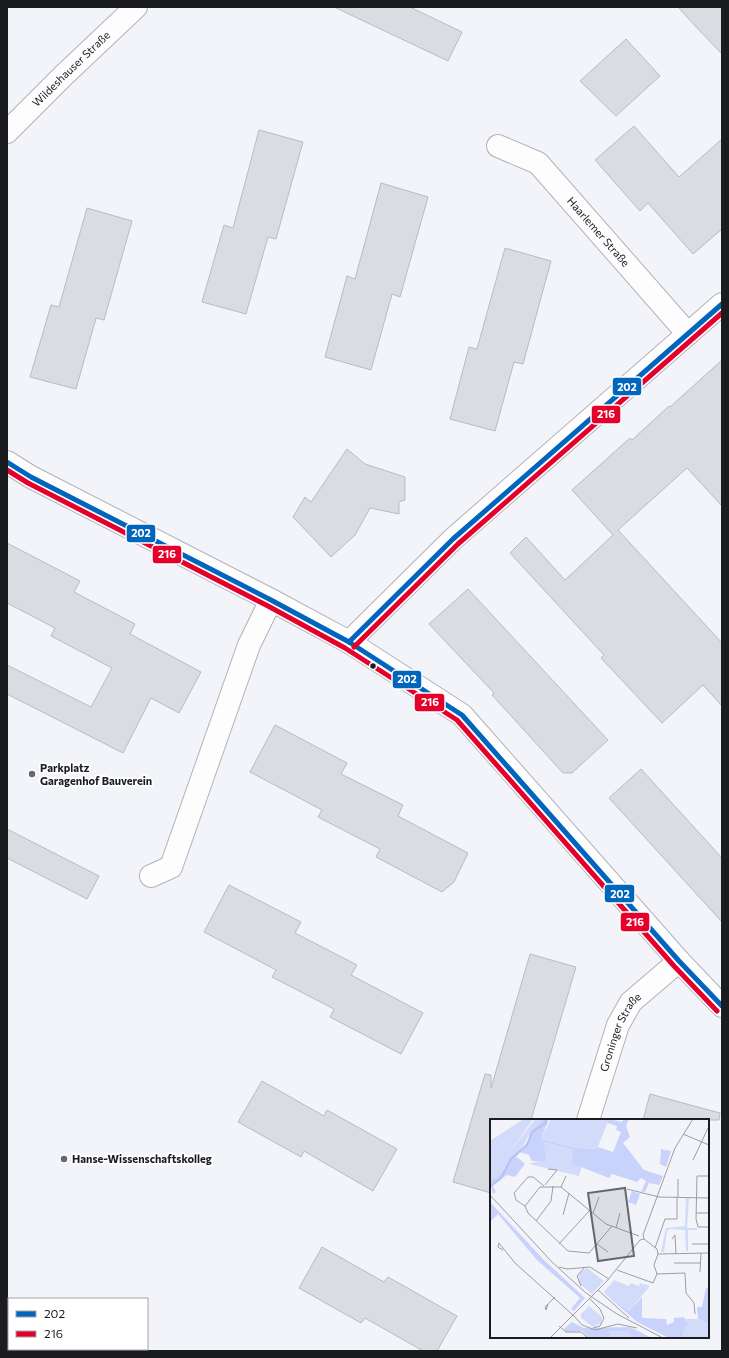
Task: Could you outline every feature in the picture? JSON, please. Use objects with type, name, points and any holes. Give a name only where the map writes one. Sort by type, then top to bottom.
[{"type":"street","name":"Wildeshauser Straße","points":[[7,132],[64,75],[136,7]]},
{"type":"street","name":"Haarlemer Straße","points":[[498,146],[538,163],[688,334]]},
{"type":"street","points":[[349,642],[453,539],[722,304]]},
{"type":"street","points":[[7,462],[31,477],[271,600],[349,642],[462,715],[679,961],[722,1006]]},
{"type":"street","points":[[150,876],[171,867],[249,645],[271,600]]},
{"type":"street","name":"Groninger Straße","points":[[588,1119],[618,1025],[631,1002],[679,961]]},
{"type":"building","points":[[334,7],[410,7],[462,32],[448,61]]},
{"type":"building","points":[[678,7],[722,7],[722,54],[698,29]]},
{"type":"building","points":[[626,39],[660,76],[616,116],[580,81]]},
{"type":"building","points":[[634,126],[679,177],[722,139],[722,229],[693,254],[648,203],[640,211],[595,160]]},
{"type":"building","points":[[259,130],[303,142],[276,239],[268,237],[246,314],[202,302],[224,225],[233,228]]},
{"type":"building","points":[[381,183],[428,197],[400,297],[392,294],[371,370],[325,357],[347,276],[355,279]]},
{"type":"building","points":[[87,208],[132,221],[104,320],[96,318],[76,389],[30,377],[51,305],[59,307]]},
{"type":"building","points":[[505,248],[551,261],[523,364],[514,362],[495,431],[450,419],[469,347],[477,349]]},
{"type":"building","points":[[722,360],[722,506],[687,468],[618,530],[722,643],[722,706],[703,685],[662,723],[601,658],[604,655],[510,553],[526,537],[565,580],[613,535],[572,490],[630,438],[632,440]]},
{"type":"building","points":[[347,449],[365,464],[405,477],[405,500],[399,502],[399,514],[370,508],[355,535],[331,557],[293,517],[305,497],[311,502]]},
{"type":"building","points":[[7,543],[80,581],[74,592],[135,624],[130,634],[201,672],[179,713],[151,698],[123,753],[7,694],[7,665],[91,707],[112,668],[51,636],[55,628],[7,603]]},
{"type":"building","points":[[468,589],[608,740],[572,773],[563,773],[492,695],[494,693],[429,624]]},
{"type":"building","points":[[275,725],[347,763],[341,774],[403,805],[398,816],[468,853],[454,882],[442,892],[376,857],[380,849],[318,817],[322,810],[250,772]]},
{"type":"building","points":[[641,769],[722,858],[722,922],[609,798]]},
{"type":"building","points":[[7,829],[99,876],[87,899],[7,858]]},
{"type":"building","points":[[229,885],[301,922],[295,933],[357,965],[351,975],[423,1013],[401,1054],[330,1017],[334,1009],[272,977],[276,970],[204,932]]},
{"type":"building","points":[[530,954],[576,967],[531,1119],[490,1119],[490,1193],[453,1182],[485,1074],[491,1075],[491,1088]]},
{"type":"building","points":[[262,1081],[324,1116],[327,1110],[397,1149],[373,1191],[304,1151],[301,1157],[238,1122]]},
{"type":"building","points":[[650,1094],[720,1113],[719,1120],[643,1119]]},
{"type":"building","points":[[322,1247],[384,1282],[388,1277],[457,1316],[437,1351],[423,1351],[365,1318],[361,1323],[299,1288]]},
{"type":"transit line","name":"202","points":[[349,642],[453,539],[722,304]]},
{"type":"transit line","name":"216","points":[[354,647],[458,544],[722,313]]},
{"type":"transit line","name":"202","points":[[7,462],[31,477],[271,600],[349,642],[462,715],[679,961],[722,1006]]},
{"type":"transit line","name":"216","points":[[7,470],[28,483],[268,606],[345,648],[457,720],[674,966],[717,1011]]},
{"type":"place","name":"Parkplatz Garagenhof Bauverein","points":[[32,774]]},
{"type":"place","name":"Hanse-Wissenschaftskolleg","points":[[64,1159]]}]
